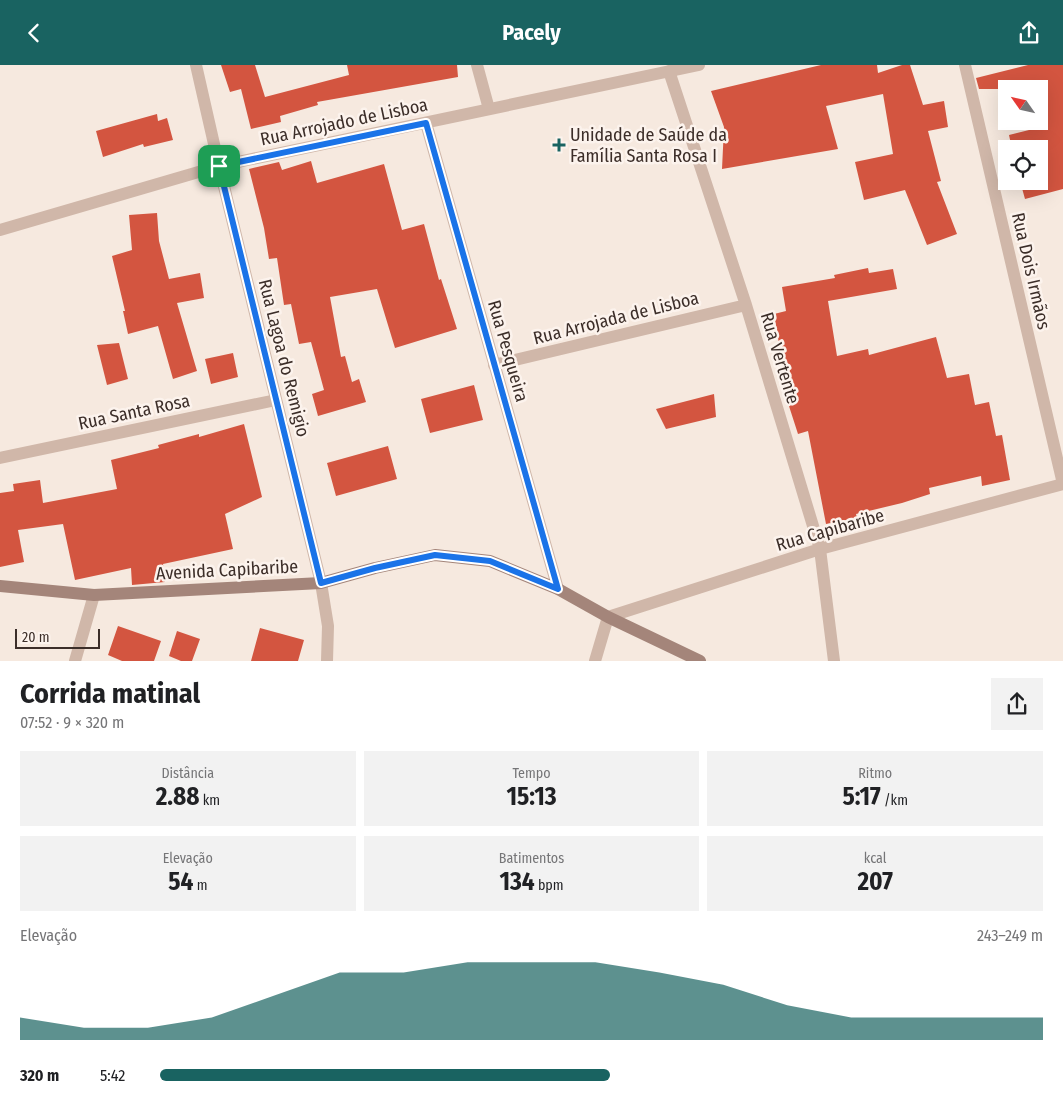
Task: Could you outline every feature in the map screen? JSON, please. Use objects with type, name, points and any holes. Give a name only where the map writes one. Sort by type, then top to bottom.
[{"type":"street","name":"Rua Lagoa do Remigio","points":[[196,65],[321,583],[328,626],[327,661]]},
{"type":"street","points":[[477,65],[489,109]]},
{"type":"street","name":"Rua Arrojado de Lisboa","points":[[0,230],[219,166],[699,65]]},
{"type":"street","name":"Rua Dois Irmãos","points":[[966,65],[1063,484]]},
{"type":"street","name":"Rua Vertente","points":[[669,71],[746,305],[820,549],[834,661]]},
{"type":"street","name":"Rua Pesqueira","points":[[426,123],[558,589]]},
{"type":"street","name":"Rua Arrojada de Lisboa","points":[[494,365],[746,305]]},
{"type":"street","name":"Rua Santa Rosa","points":[[0,458],[276,400]]},
{"type":"street","name":"Rua Capibaribe","points":[[608,617],[820,549],[1063,484]]},
{"type":"street","name":"Avenida Capibaribe","points":[[0,586],[94,595],[321,583],[375,568],[435,555],[490,561],[558,589],[608,617],[700,661]]},
{"type":"street","points":[[75,661],[94,595]]},
{"type":"street","points":[[595,661],[608,617]]},
{"type":"building","points":[[221,65],[255,65],[265,97],[349,75],[347,65],[457,65],[458,77],[317,102],[318,105],[280,116],[281,122],[251,129],[241,89],[230,92]]},
{"type":"building","points":[[821,65],[877,65],[878,73],[902,65],[910,65],[923,105],[944,101],[948,127],[928,131],[941,181],[937,182],[957,234],[927,245],[905,190],[864,200],[855,162],[893,154],[883,94],[826,106],[838,149],[722,169],[724,127],[711,91]]},
{"type":"building","points":[[1028,65],[1063,65],[1063,189],[1025,199],[1022,190],[1048,190],[1048,140],[1010,140],[1009,135],[1029,130],[1048,130],[1048,80],[998,80],[998,89],[979,89],[976,78]]},
{"type":"building","points":[[157,114],[158,121],[167,118],[173,140],[144,147],[143,144],[103,157],[96,131]]},
{"type":"building","points":[[311,161],[317,183],[384,164],[402,230],[424,224],[439,280],[441,279],[457,329],[395,348],[377,289],[330,297],[341,357],[345,356],[352,382],[359,379],[366,402],[318,416],[312,394],[324,390],[311,342],[299,344],[291,304],[284,305],[277,258],[269,259],[264,228],[249,169],[279,162],[282,170]]},
{"type":"building","points":[[157,213],[159,241],[169,279],[200,273],[204,298],[177,303],[197,371],[173,379],[158,326],[128,334],[123,311],[125,311],[112,256],[132,250],[129,215]]},
{"type":"building","points":[[868,268],[869,273],[893,269],[897,289],[828,301],[837,356],[868,349],[869,355],[936,337],[947,378],[969,374],[975,405],[989,402],[996,436],[1002,435],[1010,480],[982,486],[981,476],[929,488],[930,494],[856,514],[857,518],[826,524],[808,431],[798,434],[788,403],[780,369],[783,368],[774,314],[786,311],[782,287],[835,278],[834,275]]},
{"type":"building","points":[[119,343],[128,379],[107,385],[97,345]]},
{"type":"building","points":[[233,353],[238,377],[211,384],[205,359]]},
{"type":"building","points":[[474,385],[483,420],[430,433],[421,399]]},
{"type":"building","points":[[714,394],[716,417],[666,429],[656,409]]},
{"type":"building","points":[[244,424],[262,497],[225,514],[233,549],[163,564],[165,582],[132,585],[131,568],[75,580],[63,524],[18,530],[24,562],[0,567],[0,493],[14,491],[13,484],[40,480],[43,503],[117,489],[111,460],[159,448],[158,445],[199,434],[199,437]]},
{"type":"building","points":[[388,446],[397,479],[336,496],[327,463]]},
{"type":"building","points":[[118,626],[161,641],[154,661],[122,661],[108,655]]},
{"type":"building","points":[[260,628],[304,640],[298,661],[251,661]]},
{"type":"building","points":[[177,631],[200,639],[192,661],[181,661],[169,656]]},
{"type":"place","name":"Unidade de Saúde da Família Santa Rosa I","points":[[559,145]]},
{"type":"route","points":[[426,123],[558,589],[490,561],[435,555],[375,568],[321,583],[219,166],[426,123]]}]
